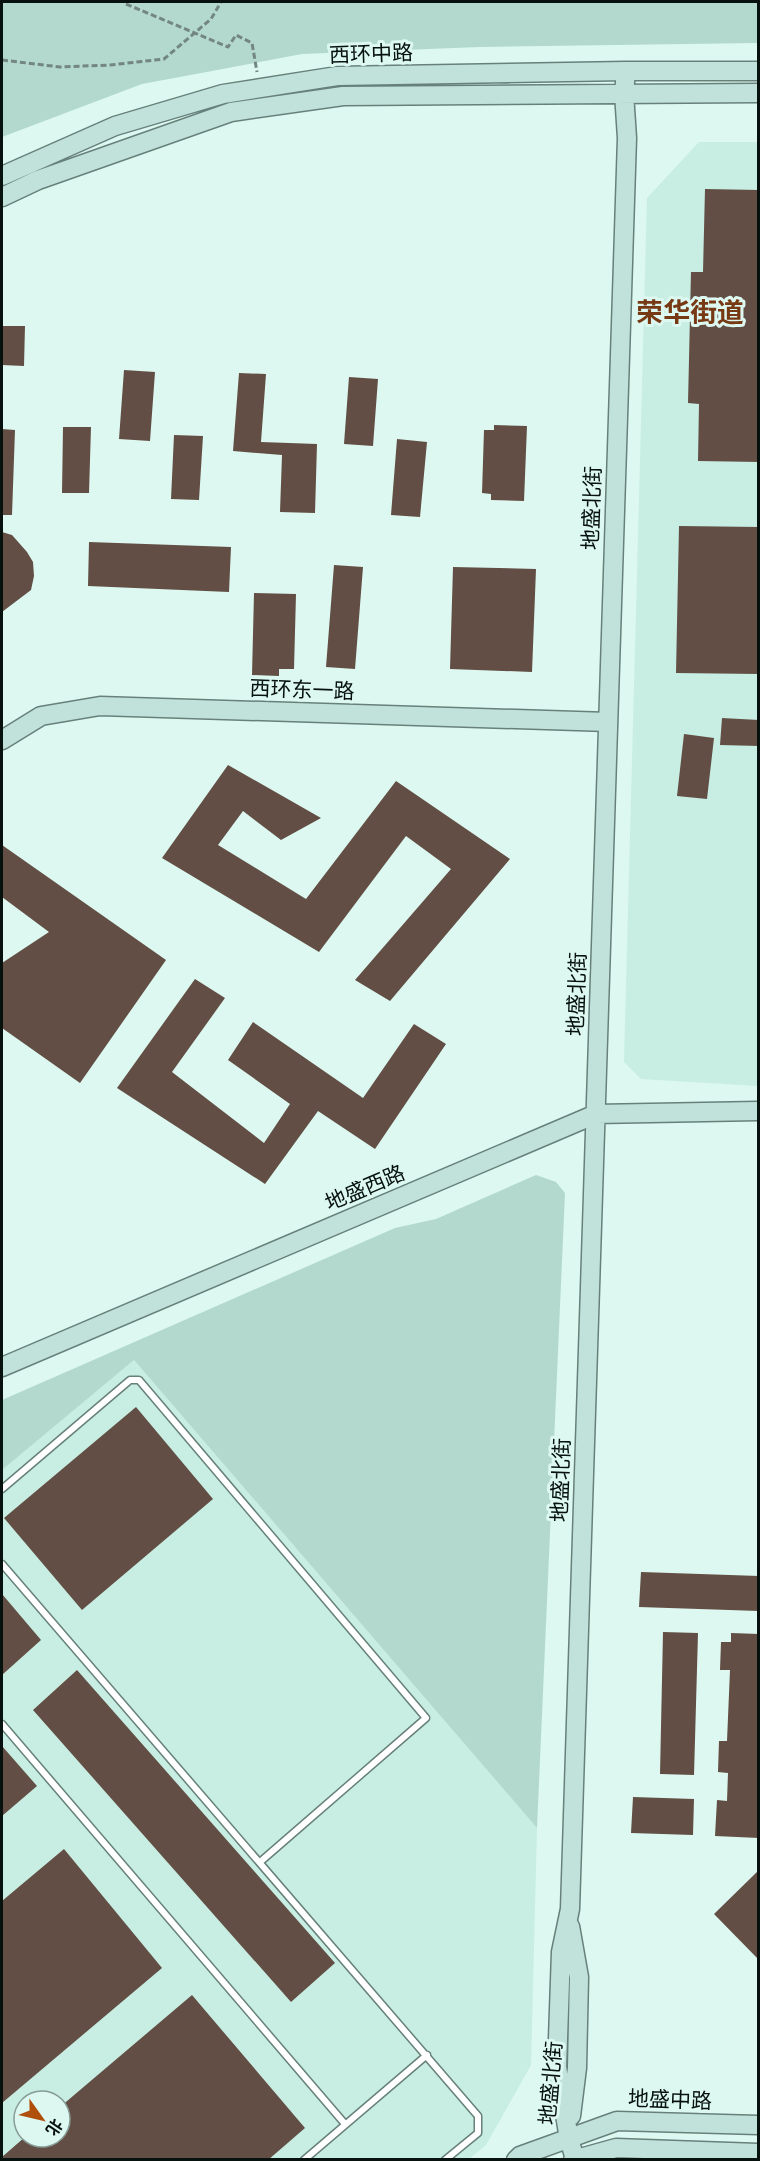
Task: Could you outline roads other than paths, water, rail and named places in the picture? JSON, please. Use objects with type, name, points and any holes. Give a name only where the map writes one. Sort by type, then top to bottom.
[{"type":"street","name":"地盛北街","points":[[569,2139],[577,2068],[579,1977],[569,1918],[627,138],[624,93],[626,71]]},
{"type":"street","name":"西环中路","points":[[2,176],[116,126],[223,94],[337,76],[759,71]]},
{"type":"street","name":"西环中路","points":[[2,197],[38,180],[231,112],[343,96],[759,93]]},
{"type":"street","name":"西环东一路","points":[[2,740],[41,716],[100,706],[608,722]]},
{"type":"street","name":"地盛西路","points":[[2,1366],[596,1114],[759,1111]]},
{"type":"street","name":"地盛中路","points":[[516,2160],[520,2156],[617,2121],[759,2126]]},
{"type":"street","points":[[569,2139],[574,2159],[616,2148],[759,2153]]},
{"type":"lane","points":[[2,1489],[130,1380],[139,1380],[426,1718],[260,1862]]},
{"type":"lane","points":[[2,1564],[478,2116],[478,2133],[446,2160]]},
{"type":"lane","points":[[2,1724],[345,2124]]},
{"type":"lane","points":[[304,2160],[427,2055]]},
{"type":"district","name":"荣华街道","points":[[690,313]]}]
